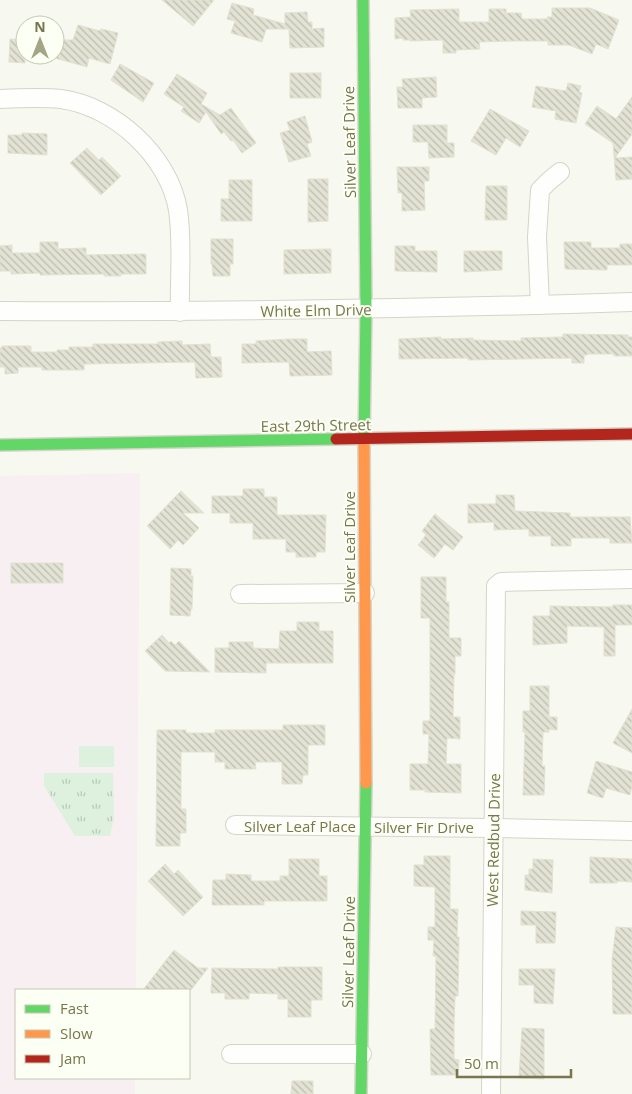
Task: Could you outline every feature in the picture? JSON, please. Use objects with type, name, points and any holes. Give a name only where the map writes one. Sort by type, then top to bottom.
[{"type":"street","name":"Silver Leaf Drive","points":[[361,1094],[366,826],[364,440],[366,309],[363,0]]},
{"type":"street","points":[[0,99],[62,99],[103,114],[119,123],[147,147],[156,159],[174,193],[178,210],[180,312]]},
{"type":"street","points":[[540,305],[537,237],[540,190],[560,172]]},
{"type":"street","name":"White Elm Drive","points":[[0,311],[180,312],[632,302]]},
{"type":"street","name":"East 29th Street","points":[[0,445],[632,434]]},
{"type":"street","name":"West Redbud Drive","points":[[490,1094],[496,586],[501,582],[632,579]]},
{"type":"street","points":[[240,594],[365,593]]},
{"type":"street","name":"Silver Leaf Place","points":[[235,826],[366,826]]},
{"type":"street","name":"Silver Fir Drive","points":[[366,826],[632,831]]},
{"type":"street","points":[[231,1054],[362,1054]]},
{"type":"shaded area","points":[[140,473],[136,989],[15,989],[15,1079],[135,1079],[135,1094],[0,1094],[0,476]]},
{"type":"green space","points":[[79,746],[114,746],[114,767],[79,767]]},
{"type":"green space","points":[[44,773],[113,773],[114,818],[110,836],[75,836],[44,786]]},
{"type":"building","points":[[162,0],[214,0],[193,26]]},
{"type":"building","points":[[232,3],[254,9],[253,15],[285,24],[285,13],[307,12],[308,22],[312,22],[312,29],[324,28],[324,47],[290,48],[289,29],[266,29],[262,42],[231,33],[235,21],[227,19]]},
{"type":"building","points":[[552,8],[590,8],[619,20],[608,49],[596,44],[592,54],[569,45],[548,45],[548,41],[513,41],[479,42],[480,49],[456,50],[456,53],[443,53],[443,40],[410,41],[403,40],[403,38],[395,39],[395,18],[411,17],[410,10],[459,9],[459,22],[489,22],[489,9],[506,9],[506,13],[521,13],[522,19],[547,19],[547,17],[552,17]]},
{"type":"building","points":[[78,25],[100,31],[101,29],[118,33],[110,64],[89,58],[87,67],[65,61],[65,40],[73,40]]},
{"type":"building","points":[[10,39],[15,39],[15,62],[9,62]]},
{"type":"building","points":[[120,64],[154,83],[143,102],[111,80]]},
{"type":"building","points":[[290,73],[321,73],[321,98],[290,98]]},
{"type":"building","points":[[177,74],[207,93],[201,104],[220,115],[231,108],[256,143],[242,153],[233,140],[231,141],[224,132],[221,134],[206,112],[199,123],[181,111],[184,107],[164,94]]},
{"type":"building","points":[[436,77],[437,97],[422,98],[422,108],[398,108],[397,87],[403,87],[402,79]]},
{"type":"building","points":[[568,83],[581,86],[579,92],[582,93],[576,123],[555,119],[556,111],[532,107],[536,86],[566,91]]},
{"type":"building","points":[[632,97],[632,134],[615,158],[632,157],[632,179],[616,180],[613,143],[585,124],[597,106],[616,119]]},
{"type":"building","points":[[490,109],[529,131],[520,147],[506,138],[496,155],[471,141]]},
{"type":"building","points":[[305,116],[312,142],[307,144],[311,156],[289,162],[280,133],[290,130],[287,122]]},
{"type":"building","points":[[413,125],[447,125],[447,143],[454,143],[454,157],[429,158],[428,142],[413,142]]},
{"type":"building","points":[[22,133],[47,134],[47,155],[8,153],[8,135],[22,135]]},
{"type":"building","points":[[87,148],[99,160],[102,157],[121,176],[101,195],[70,163]]},
{"type":"building","points":[[397,167],[429,167],[429,181],[424,181],[425,210],[402,211],[402,193],[398,193]]},
{"type":"building","points":[[308,179],[328,179],[328,221],[308,222]]},
{"type":"building","points":[[229,180],[252,180],[252,221],[221,221],[221,199],[229,199]]},
{"type":"building","points":[[486,186],[507,186],[507,220],[485,220]]},
{"type":"building","points":[[211,239],[233,239],[233,264],[230,264],[230,276],[213,276]]},
{"type":"building","points":[[40,242],[58,242],[58,249],[86,248],[86,255],[146,254],[146,274],[121,274],[121,276],[104,276],[104,274],[40,275],[40,273],[11,274],[11,271],[0,271],[0,246],[12,245],[12,253],[40,253]]},
{"type":"building","points":[[564,242],[591,242],[591,248],[620,248],[620,244],[632,244],[632,265],[607,265],[607,270],[565,269]]},
{"type":"building","points":[[395,246],[415,246],[415,251],[437,251],[437,272],[395,271]]},
{"type":"building","points":[[331,249],[331,273],[284,274],[284,250]]},
{"type":"building","points":[[464,251],[502,251],[502,270],[464,272]]},
{"type":"building","points":[[563,334],[628,335],[628,337],[632,337],[632,356],[587,354],[584,355],[584,363],[572,363],[572,358],[399,359],[399,339],[441,337],[441,339],[473,338],[473,340],[521,341],[521,338],[563,337]]},
{"type":"building","points":[[307,339],[307,352],[331,351],[332,375],[290,376],[289,362],[242,363],[242,344],[256,344],[256,341]]},
{"type":"building","points":[[182,341],[182,345],[210,344],[211,357],[221,357],[222,377],[196,378],[195,362],[84,364],[84,370],[42,370],[42,367],[18,367],[18,373],[5,374],[5,367],[0,367],[0,348],[2,346],[31,346],[31,352],[57,352],[57,350],[69,350],[69,347],[93,347],[93,344],[158,344],[158,342]]},
{"type":"building","points":[[243,489],[264,489],[264,497],[277,497],[277,515],[326,515],[325,552],[316,552],[316,557],[296,557],[296,552],[286,552],[286,539],[253,539],[253,523],[230,523],[230,513],[212,513],[212,496],[243,496]]},
{"type":"building","points":[[181,491],[204,513],[183,513],[199,528],[183,545],[178,540],[170,549],[147,526]]},
{"type":"building","points":[[496,495],[514,495],[515,511],[570,513],[570,517],[630,517],[632,543],[610,543],[610,538],[571,538],[571,546],[551,546],[551,536],[529,536],[529,529],[494,530],[494,522],[468,523],[468,504],[496,504]]},
{"type":"building","points":[[435,514],[463,537],[453,550],[445,544],[434,558],[418,545],[426,535],[422,531]]},
{"type":"building","points":[[11,563],[63,563],[63,583],[11,583]]},
{"type":"building","points":[[171,568],[191,569],[191,576],[193,576],[190,616],[170,615]]},
{"type":"building","points":[[421,577],[446,577],[446,602],[449,602],[449,638],[461,638],[461,656],[455,656],[453,717],[460,717],[460,739],[447,738],[446,764],[461,764],[461,793],[410,790],[410,764],[428,764],[429,734],[423,734],[423,721],[430,721],[430,618],[421,618]]},
{"type":"building","points":[[613,605],[632,605],[632,625],[615,625],[615,656],[604,656],[604,627],[567,626],[567,643],[533,645],[533,616],[550,616],[550,606],[613,607]]},
{"type":"building","points":[[297,622],[319,622],[319,631],[333,631],[333,663],[266,663],[266,673],[215,672],[215,648],[229,648],[229,642],[253,642],[253,648],[279,649],[280,631],[297,631]]},
{"type":"building","points":[[162,635],[169,643],[171,641],[175,645],[179,641],[210,672],[165,671],[145,651]]},
{"type":"building","points":[[530,686],[549,686],[549,717],[557,717],[557,730],[549,729],[549,732],[543,732],[542,766],[545,766],[544,795],[523,795],[525,732],[523,732],[523,711],[530,711]]},
{"type":"building","points":[[632,709],[632,753],[613,743]]},
{"type":"building","points":[[283,725],[325,725],[325,745],[308,745],[308,775],[303,775],[302,784],[282,784],[282,762],[255,762],[256,769],[225,769],[225,762],[215,762],[215,752],[181,752],[181,809],[186,809],[186,833],[180,833],[180,846],[156,846],[157,730],[215,733],[215,730],[283,730]]},
{"type":"building","points":[[596,761],[632,772],[630,795],[606,788],[603,798],[587,793]]},
{"type":"building","points":[[424,856],[450,856],[450,909],[458,909],[458,996],[455,996],[454,1059],[459,1060],[458,1075],[431,1075],[430,1029],[435,1029],[436,956],[433,956],[434,940],[428,940],[428,927],[435,927],[435,887],[414,886],[414,865],[424,865]]},
{"type":"building","points":[[590,857],[632,859],[632,882],[590,883]]},
{"type":"building","points":[[289,859],[319,859],[319,876],[327,876],[327,901],[264,901],[264,905],[212,905],[213,880],[226,880],[226,874],[251,875],[251,881],[280,881],[280,876],[289,876]]},
{"type":"building","points":[[533,859],[553,860],[552,893],[525,890],[525,875],[529,875],[529,869],[533,869]]},
{"type":"building","points":[[165,864],[174,874],[178,870],[203,897],[183,916],[148,881]]},
{"type":"building","points":[[521,911],[556,912],[555,943],[536,943],[536,925],[521,925]]},
{"type":"building","points":[[616,927],[632,928],[632,1014],[613,1014],[612,960]]},
{"type":"building","points":[[174,950],[198,968],[208,968],[191,990],[144,989]]},
{"type":"building","points":[[278,967],[322,967],[322,1000],[311,1000],[311,1017],[288,1017],[288,999],[278,999],[278,994],[249,993],[249,999],[225,999],[225,993],[211,993],[212,968],[278,969]]},
{"type":"building","points":[[519,969],[555,969],[553,1004],[534,1003],[534,985],[519,985]]},
{"type":"building","points":[[522,1028],[544,1029],[544,1079],[519,1078]]},
{"type":"building","points":[[292,1081],[313,1081],[313,1094],[291,1094]]},
{"type":"traffic: fast","points":[[363,0],[366,309],[364,442]]},
{"type":"traffic: fast","points":[[0,445],[336,439]]},
{"type":"traffic: fast","points":[[361,1094],[366,783]]},
{"type":"traffic: slow","points":[[364,442],[366,783]]},
{"type":"traffic: jam","points":[[336,439],[632,434]]}]
